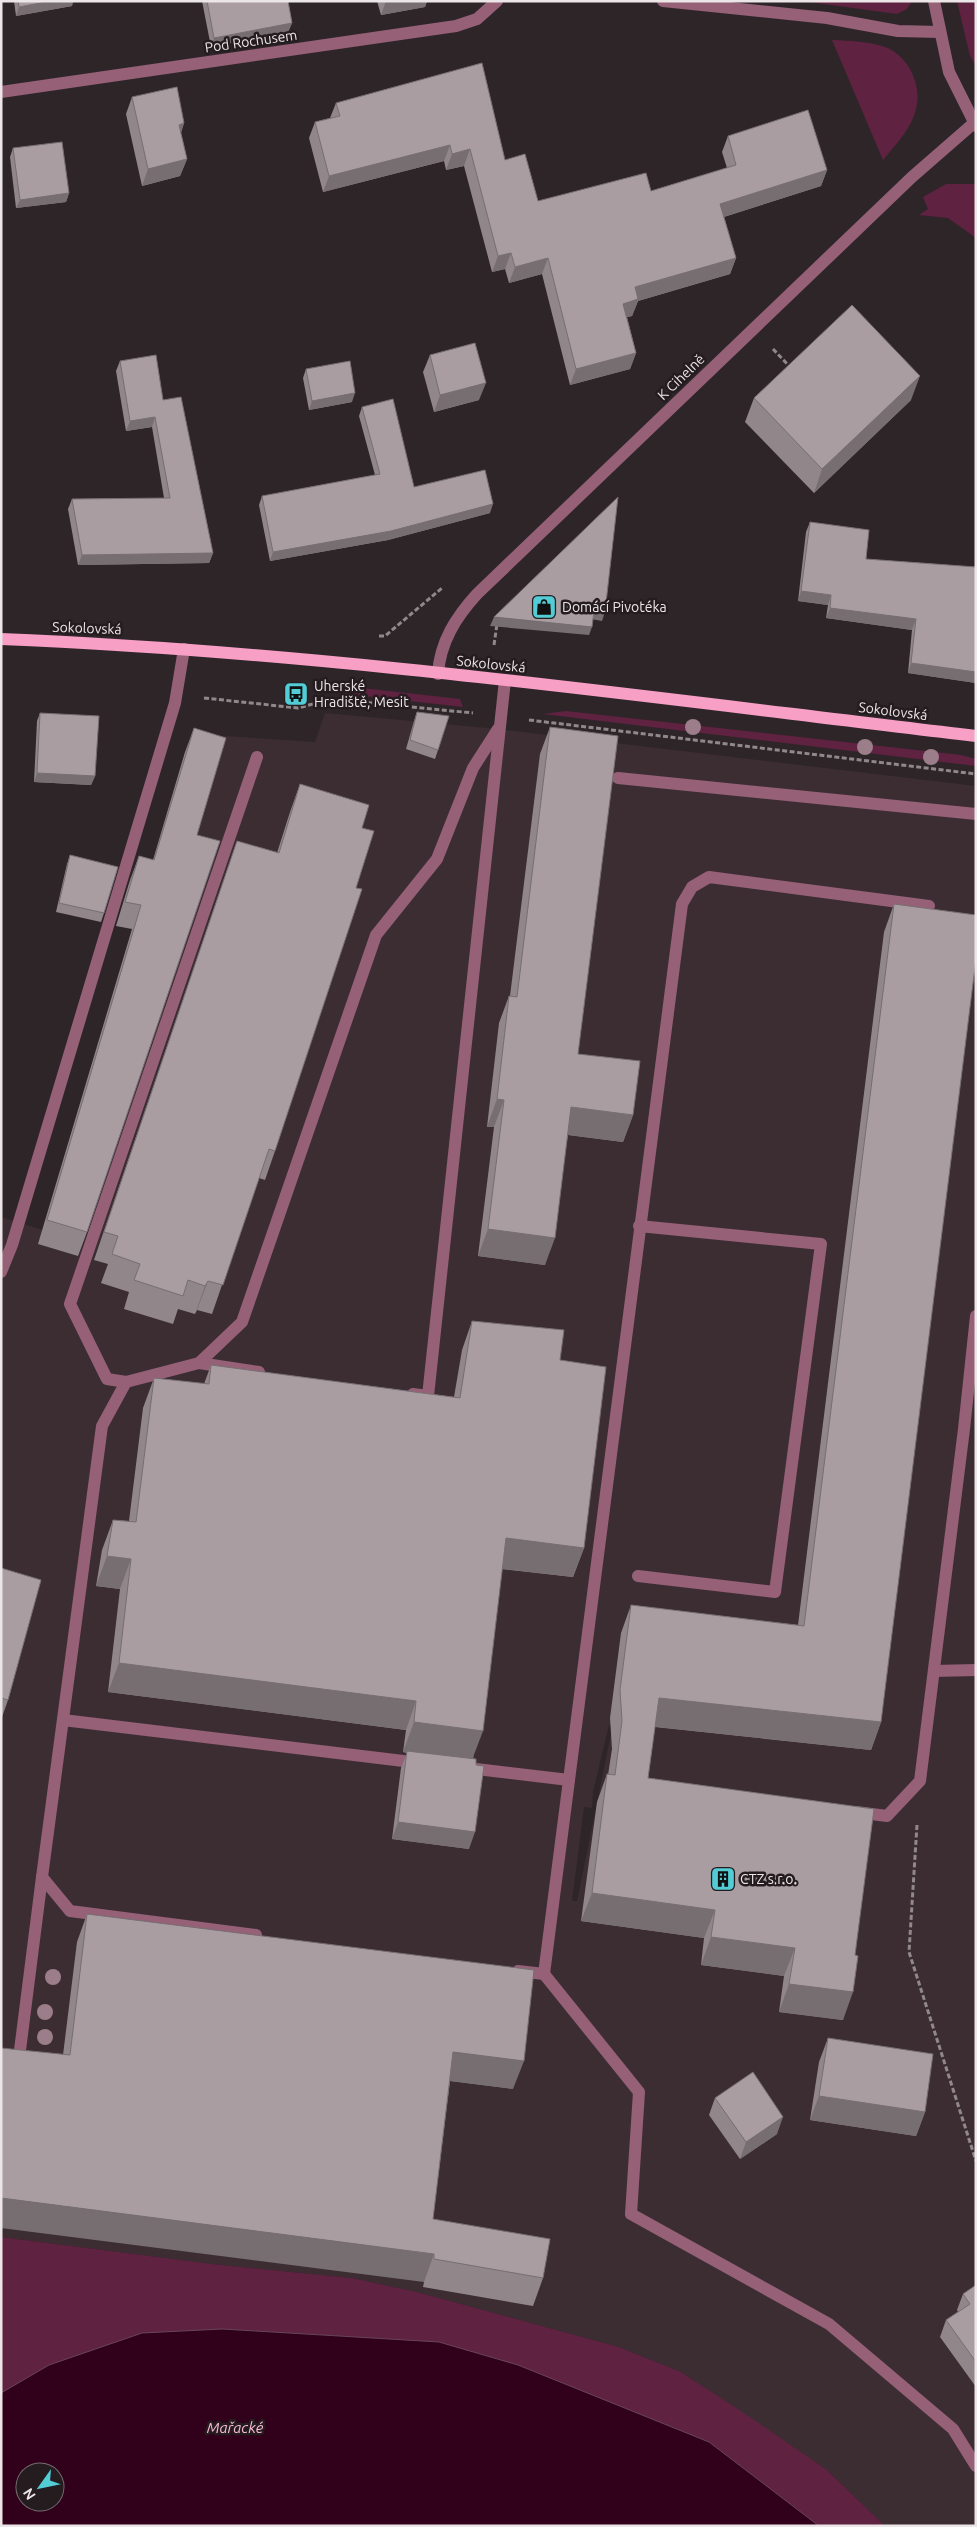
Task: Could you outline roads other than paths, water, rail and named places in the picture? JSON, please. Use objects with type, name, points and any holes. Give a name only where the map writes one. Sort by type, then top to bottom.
[{"type":"main road","name":"Sokolovská","points":[[1,639],[184,649],[505,680],[976,736]]},
{"type":"street","name":"Pod Rochusem","points":[[1,92],[456,26],[477,20],[496,1]]},
{"type":"street","points":[[663,1],[826,18],[898,31],[940,32]]},
{"type":"street","points":[[934,1],[949,72],[975,124]]},
{"type":"street","name":"K Cihelně","points":[[438,674],[439,658],[452,626],[477,594],[896,192],[975,124]]},
{"type":"street","points":[[1,1272],[12,1245],[174,703],[184,649]]},
{"type":"street","points":[[399,1392],[428,1396],[498,729],[505,680]]},
{"type":"street","points":[[199,1363],[242,1322],[376,935],[437,859],[473,768],[498,729]]},
{"type":"street","points":[[257,757],[70,1304],[107,1380],[126,1382],[199,1363],[275,1374]]},
{"type":"street","points":[[618,778],[976,814]]},
{"type":"street","points":[[544,1974],[682,904],[692,887],[709,877],[929,906]]},
{"type":"street","points":[[638,1576],[775,1592],[820,1244],[639,1226]]},
{"type":"street","points":[[847,1811],[886,1816],[920,1781],[934,1671],[970,1430],[976,1316]]},
{"type":"street","points":[[19,2058],[102,1426],[126,1382]]},
{"type":"street","points":[[934,1671],[976,1670]]},
{"type":"street","points":[[63,1720],[430,1764]]},
{"type":"street","points":[[460,1768],[569,1780]]},
{"type":"street","points":[[42,1877],[70,1910],[267,1937]]},
{"type":"street","points":[[505,1969],[544,1974],[638,2092],[631,2214],[829,2324],[953,2429],[976,2466]]},
{"type":"water","name":"Mařacké","points":[[222,2329],[439,2342],[518,2365],[709,2442],[819,2526],[1,2526],[1,2393],[49,2365],[142,2333]]},
{"type":"place","name":"Domácí Pivotéka","points":[[544,607]]},
{"type":"place","name":"Uherské Hradiště, Mesit","points":[[296,694]]},
{"type":"place","name":"CTZ s.r.o.","points":[[723,1879]]}]
